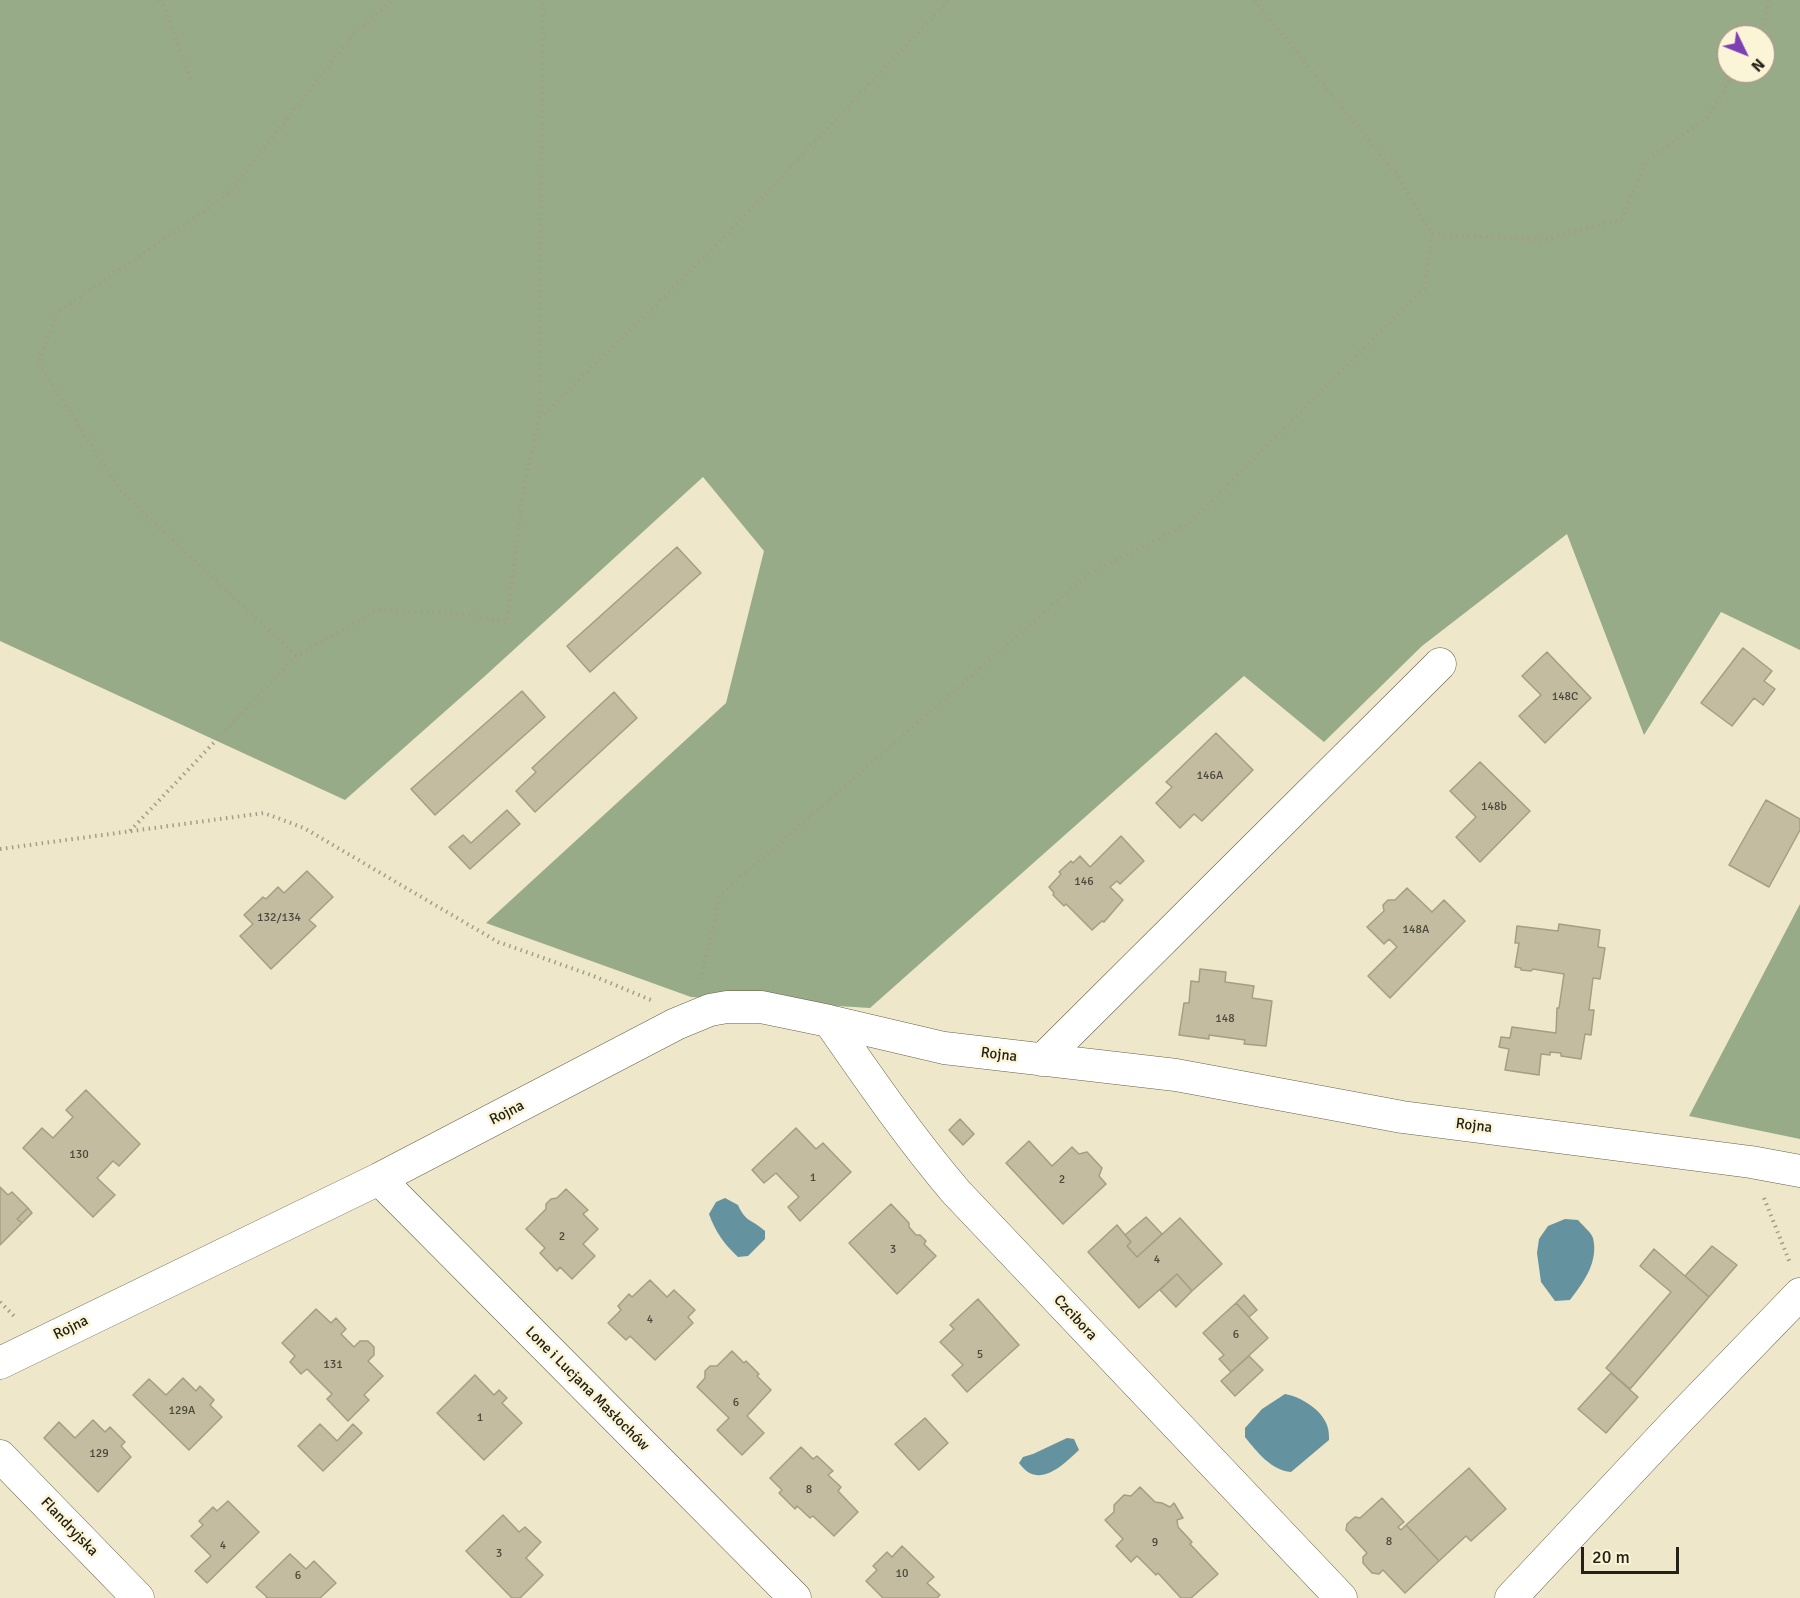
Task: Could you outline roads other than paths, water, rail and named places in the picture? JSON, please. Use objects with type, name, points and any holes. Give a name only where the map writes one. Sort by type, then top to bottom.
[{"type":"street","points":[[1042,1060],[1440,664]]},
{"type":"street","name":"Rojna","points":[[0,1363],[380,1179],[693,1017],[726,1006],[776,1009],[944,1048],[1176,1075],[1402,1117],[1751,1162],[1800,1171]]},
{"type":"street","name":"Czcibora","points":[[829,1021],[888,1107],[956,1192],[1341,1598]]},
{"type":"street","name":"Lone i Lucjana Masłochów","points":[[380,1179],[795,1598]]},
{"type":"street","points":[[1511,1598],[1679,1419],[1796,1281]]},
{"type":"street","name":"Flandryjska","points":[[0,1456],[138,1598]]},
{"type":"water","points":[[725,1198],[738,1205],[747,1218],[765,1231],[765,1239],[748,1256],[738,1257],[720,1237],[711,1220],[709,1214],[716,1202]]},
{"type":"water","points":[[1565,1219],[1578,1220],[1590,1233],[1593,1238],[1594,1255],[1589,1272],[1570,1300],[1555,1301],[1541,1282],[1537,1253],[1539,1239],[1548,1226]]},
{"type":"water","points":[[1285,1394],[1304,1401],[1315,1409],[1324,1419],[1329,1433],[1329,1440],[1291,1472],[1271,1464],[1245,1437],[1245,1428],[1262,1409]]},
{"type":"water","points":[[1067,1438],[1074,1439],[1079,1450],[1050,1473],[1034,1475],[1026,1471],[1019,1463],[1023,1457]]}]
